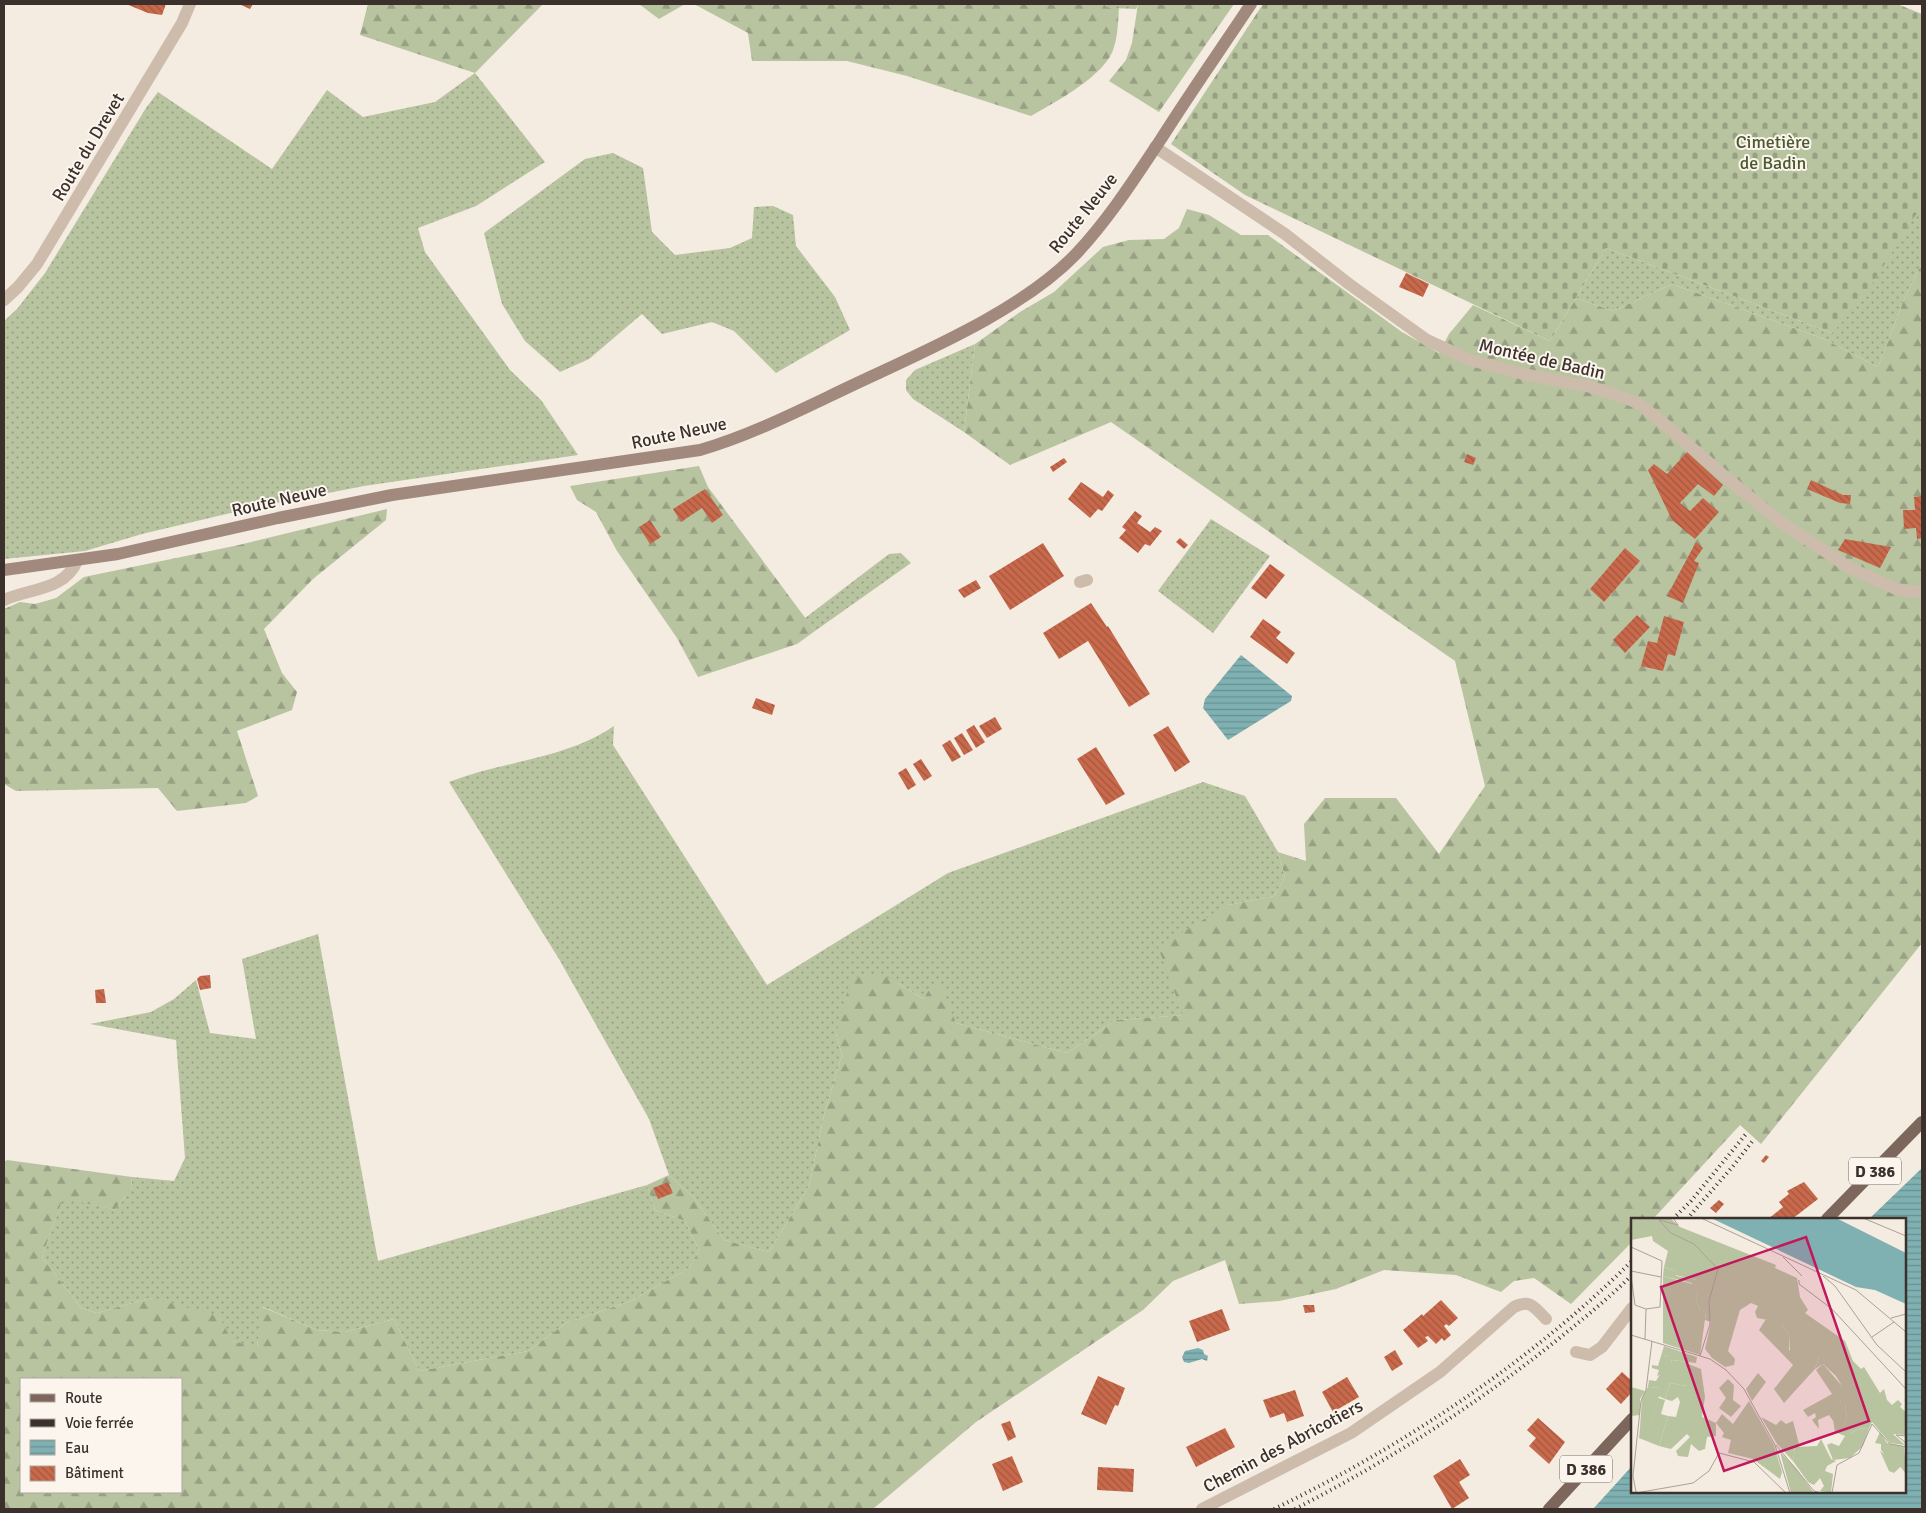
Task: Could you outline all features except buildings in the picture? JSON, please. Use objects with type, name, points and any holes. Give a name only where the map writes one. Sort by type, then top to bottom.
[{"type":"main road","name":"D 386","points":[[1828,1218],[1922,1122]]},
{"type":"main road","name":"D 386","points":[[1549,1509],[1631,1420]]},
{"type":"street","name":"Route du Drevet","points":[[4,300],[38,264],[178,31],[190,4]]},
{"type":"street","name":"Route Neuve","points":[[4,570],[118,554],[278,518],[392,495],[700,450],[745,436],[989,318],[1025,296],[1060,269],[1077,253],[1120,200],[1251,4]]},
{"type":"street","name":"Montée de Badin","points":[[1156,147],[1285,234],[1349,284],[1428,340],[1470,360],[1528,375],[1587,386],[1638,404],[1661,421],[1782,523],[1850,568],[1896,589],[1912,592],[1922,591]]},
{"type":"street","points":[[4,600],[16,594],[50,587],[64,580],[73,570],[77,561]]},
{"type":"street","name":"Chemin des Abricotiers","points":[[1202,1509],[1351,1433],[1440,1372],[1514,1307],[1524,1303],[1531,1304],[1546,1319]]},
{"type":"street","points":[[1576,1352],[1590,1355],[1602,1347],[1631,1309]]},
{"type":"green space","points":[[368,4],[543,4],[475,73],[360,35]]},
{"type":"green space","points":[[639,4],[685,4],[659,19]]},
{"type":"green space","points":[[694,4],[1104,4],[1108,8],[1119,8],[1114,47],[1101,68],[1079,87],[1031,116],[907,76],[847,61],[752,61],[748,33]]},
{"type":"green space","points":[[1104,4],[1138,4],[1136,9],[1108,8]]},
{"type":"green space","points":[[1138,4],[1234,4],[1159,112],[1109,81],[1126,60],[1132,43]]},
{"type":"green space","name":"Cimetière de Badin","points":[[1263,4],[1897,4],[1922,14],[1922,205],[1860,303],[1832,333],[1606,248],[1550,341],[1245,195],[1171,144]]},
{"type":"green space","points":[[475,73],[545,162],[476,206],[418,228],[425,252],[510,370],[541,400],[578,455],[364,486],[256,507],[142,534],[85,551],[4,559],[4,321],[17,309],[45,273],[146,108],[158,92],[272,169],[327,90],[363,117],[435,102]]},
{"type":"green space","points":[[613,153],[643,168],[652,232],[675,255],[730,248],[752,238],[754,207],[773,206],[793,215],[796,246],[835,297],[850,330],[776,373],[734,331],[712,322],[662,334],[642,314],[589,359],[560,372],[525,341],[502,304],[484,233],[585,159]]},
{"type":"green space","points":[[1922,205],[1922,263],[1905,297],[1878,367],[1824,339],[1672,284],[1613,311],[1576,298],[1606,248],[1832,333]]},
{"type":"green space","points":[[1187,209],[1209,215],[1241,235],[1268,235],[1402,332],[1439,353],[1449,334],[1473,305],[1550,341],[1576,298],[1613,311],[1672,284],[1824,339],[1878,367],[1905,297],[1922,263],[1922,943],[1761,1144],[1740,1125],[1654,1218],[1631,1218],[1631,1243],[1571,1304],[1534,1278],[1514,1281],[1501,1292],[1456,1275],[1384,1270],[1336,1289],[1279,1301],[1239,1304],[1225,1260],[1173,1281],[1143,1310],[976,1422],[873,1509],[4,1509],[4,1162],[7,1160],[132,1177],[131,1188],[115,1210],[63,1198],[42,1257],[81,1308],[97,1313],[150,1298],[219,1316],[232,1341],[257,1347],[262,1307],[317,1330],[345,1332],[394,1319],[419,1371],[528,1351],[566,1323],[631,1301],[689,1268],[699,1250],[685,1221],[655,1210],[647,1185],[669,1175],[694,1198],[724,1240],[769,1252],[809,1186],[825,1111],[842,1055],[836,1034],[851,978],[881,975],[923,999],[933,984],[941,986],[956,1023],[1067,1053],[1116,1020],[1183,1015],[1158,947],[1228,905],[1274,896],[1285,877],[1278,852],[1306,861],[1304,824],[1325,798],[1396,798],[1439,854],[1485,786],[1455,661],[1111,422],[1010,465],[964,432],[975,344],[1020,312],[1054,292],[1103,247],[1129,240],[1164,239],[1179,228]]},
{"type":"green space","points":[[975,344],[964,432],[913,399],[906,390],[906,380],[915,370]]},
{"type":"green space","points":[[699,466],[708,487],[815,631],[797,644],[698,677],[677,638],[617,551],[596,512],[577,500],[570,486]]},
{"type":"green space","points":[[387,509],[386,520],[313,579],[264,629],[282,673],[297,692],[292,710],[237,731],[258,796],[246,803],[177,811],[158,788],[16,791],[4,784],[4,609],[20,602],[35,604],[56,598],[84,577],[239,545]]},
{"type":"green space","points":[[1211,519],[1270,556],[1213,633],[1158,591]]},
{"type":"green space","points":[[901,553],[911,563],[815,631],[805,618],[889,554]]},
{"type":"green space","points":[[614,726],[613,745],[767,985],[948,873],[1203,782],[1245,796],[1278,852],[1285,877],[1274,896],[1228,905],[1184,1015],[1116,1020],[1067,1053],[956,1023],[933,985],[923,999],[898,983],[836,1034],[842,1055],[825,1111],[809,1186],[769,1252],[724,1240],[694,1198],[669,1175],[649,1119],[559,959],[449,782],[576,746]]},
{"type":"green space","points":[[318,934],[378,1261],[647,1185],[655,1210],[685,1221],[699,1250],[689,1268],[631,1301],[566,1323],[528,1351],[419,1371],[394,1319],[345,1332],[317,1330],[263,1307],[257,1348],[232,1341],[150,1298],[97,1313],[81,1308],[42,1257],[63,1197],[115,1210],[131,1188],[132,1177],[174,1181],[185,1158],[176,1040],[90,1024],[151,1012],[174,999],[196,980],[210,1033],[256,1039],[242,959]]},
{"type":"water","points":[[1241,655],[1292,696],[1291,701],[1228,740],[1203,708],[1205,699]]},
{"type":"water","points":[[1922,1168],[1922,1509],[1593,1509],[1631,1467],[1631,1493],[1906,1493],[1906,1218],[1870,1218]]},
{"type":"water","points":[[1198,1348],[1203,1350],[1204,1354],[1208,1356],[1207,1361],[1202,1359],[1189,1363],[1184,1362],[1182,1357],[1185,1351]]},
{"type":"railway","points":[[1674,1218],[1691,1201],[1746,1134]]},
{"type":"railway","points":[[1688,1218],[1754,1139]]},
{"type":"railway","points":[[1274,1509],[1370,1458],[1463,1400],[1551,1334],[1631,1262]]},
{"type":"railway","points":[[1295,1509],[1397,1452],[1495,1387],[1557,1340],[1631,1276]]}]
